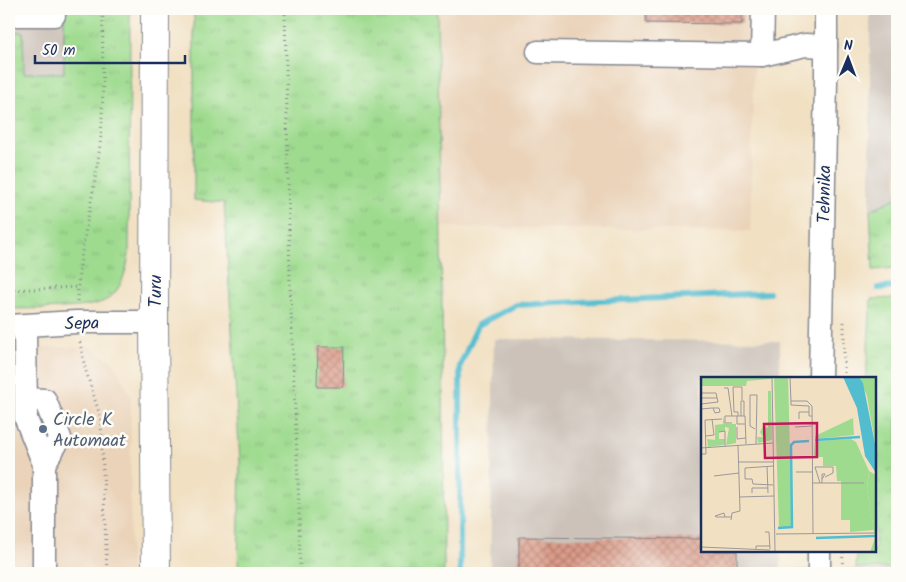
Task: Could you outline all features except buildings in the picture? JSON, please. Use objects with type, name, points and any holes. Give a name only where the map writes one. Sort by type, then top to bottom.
[{"type":"main road","name":"Turu","points":[[155,9],[154,322],[156,573]]},
{"type":"street","points":[[762,55],[763,9]]},
{"type":"street","name":"Tehnika","points":[[820,377],[826,9]]},
{"type":"street","points":[[9,15],[54,15]]},
{"type":"street","points":[[538,52],[762,55],[804,45],[826,46]]},
{"type":"street","name":"Sepa","points":[[17,326],[76,322],[154,322]]},
{"type":"street","points":[[17,326],[26,399],[26,419],[44,464],[44,573]]},
{"type":"street","points":[[819,552],[819,573]]},
{"type":"path","points":[[103,9],[101,134],[92,198],[85,231],[76,322],[85,368],[101,419],[107,573]]},
{"type":"path","points":[[285,9],[290,284],[300,573]]},
{"type":"path","points":[[9,290],[78,287]]},
{"type":"path","points":[[842,573],[843,552]]},
{"type":"shaded area","points":[[9,9],[64,9],[64,73],[24,73],[23,32],[9,32]]},
{"type":"shaded area","points":[[436,9],[755,9],[750,231],[441,227]]},
{"type":"shaded area","points":[[870,9],[897,9],[897,198],[870,210]]},
{"type":"shaded area","points":[[494,339],[780,341],[780,377],[701,377],[701,552],[781,552],[781,569],[897,568],[897,573],[490,573]]},
{"type":"shaded area","points":[[90,347],[113,362],[131,396],[130,573],[9,573],[9,348]]},
{"type":"green space","points":[[64,9],[130,9],[129,255],[125,273],[117,290],[108,299],[100,303],[46,309],[9,309],[9,32],[23,32],[24,73],[64,73]]},
{"type":"green space","points":[[194,9],[437,9],[443,367],[444,573],[238,573],[240,461],[224,203],[194,200]]},
{"type":"green space","points":[[897,198],[897,268],[873,270],[870,210]]},
{"type":"green space","points":[[897,298],[897,568],[856,568],[857,552],[876,552],[876,377],[866,377],[871,299]]},
{"type":"waterway","points":[[878,288],[897,287]]},
{"type":"waterway","points":[[460,573],[460,366],[478,325],[516,305],[769,293]]},
{"type":"place","name":"Circle K Automaat","points":[[43,429]]}]
